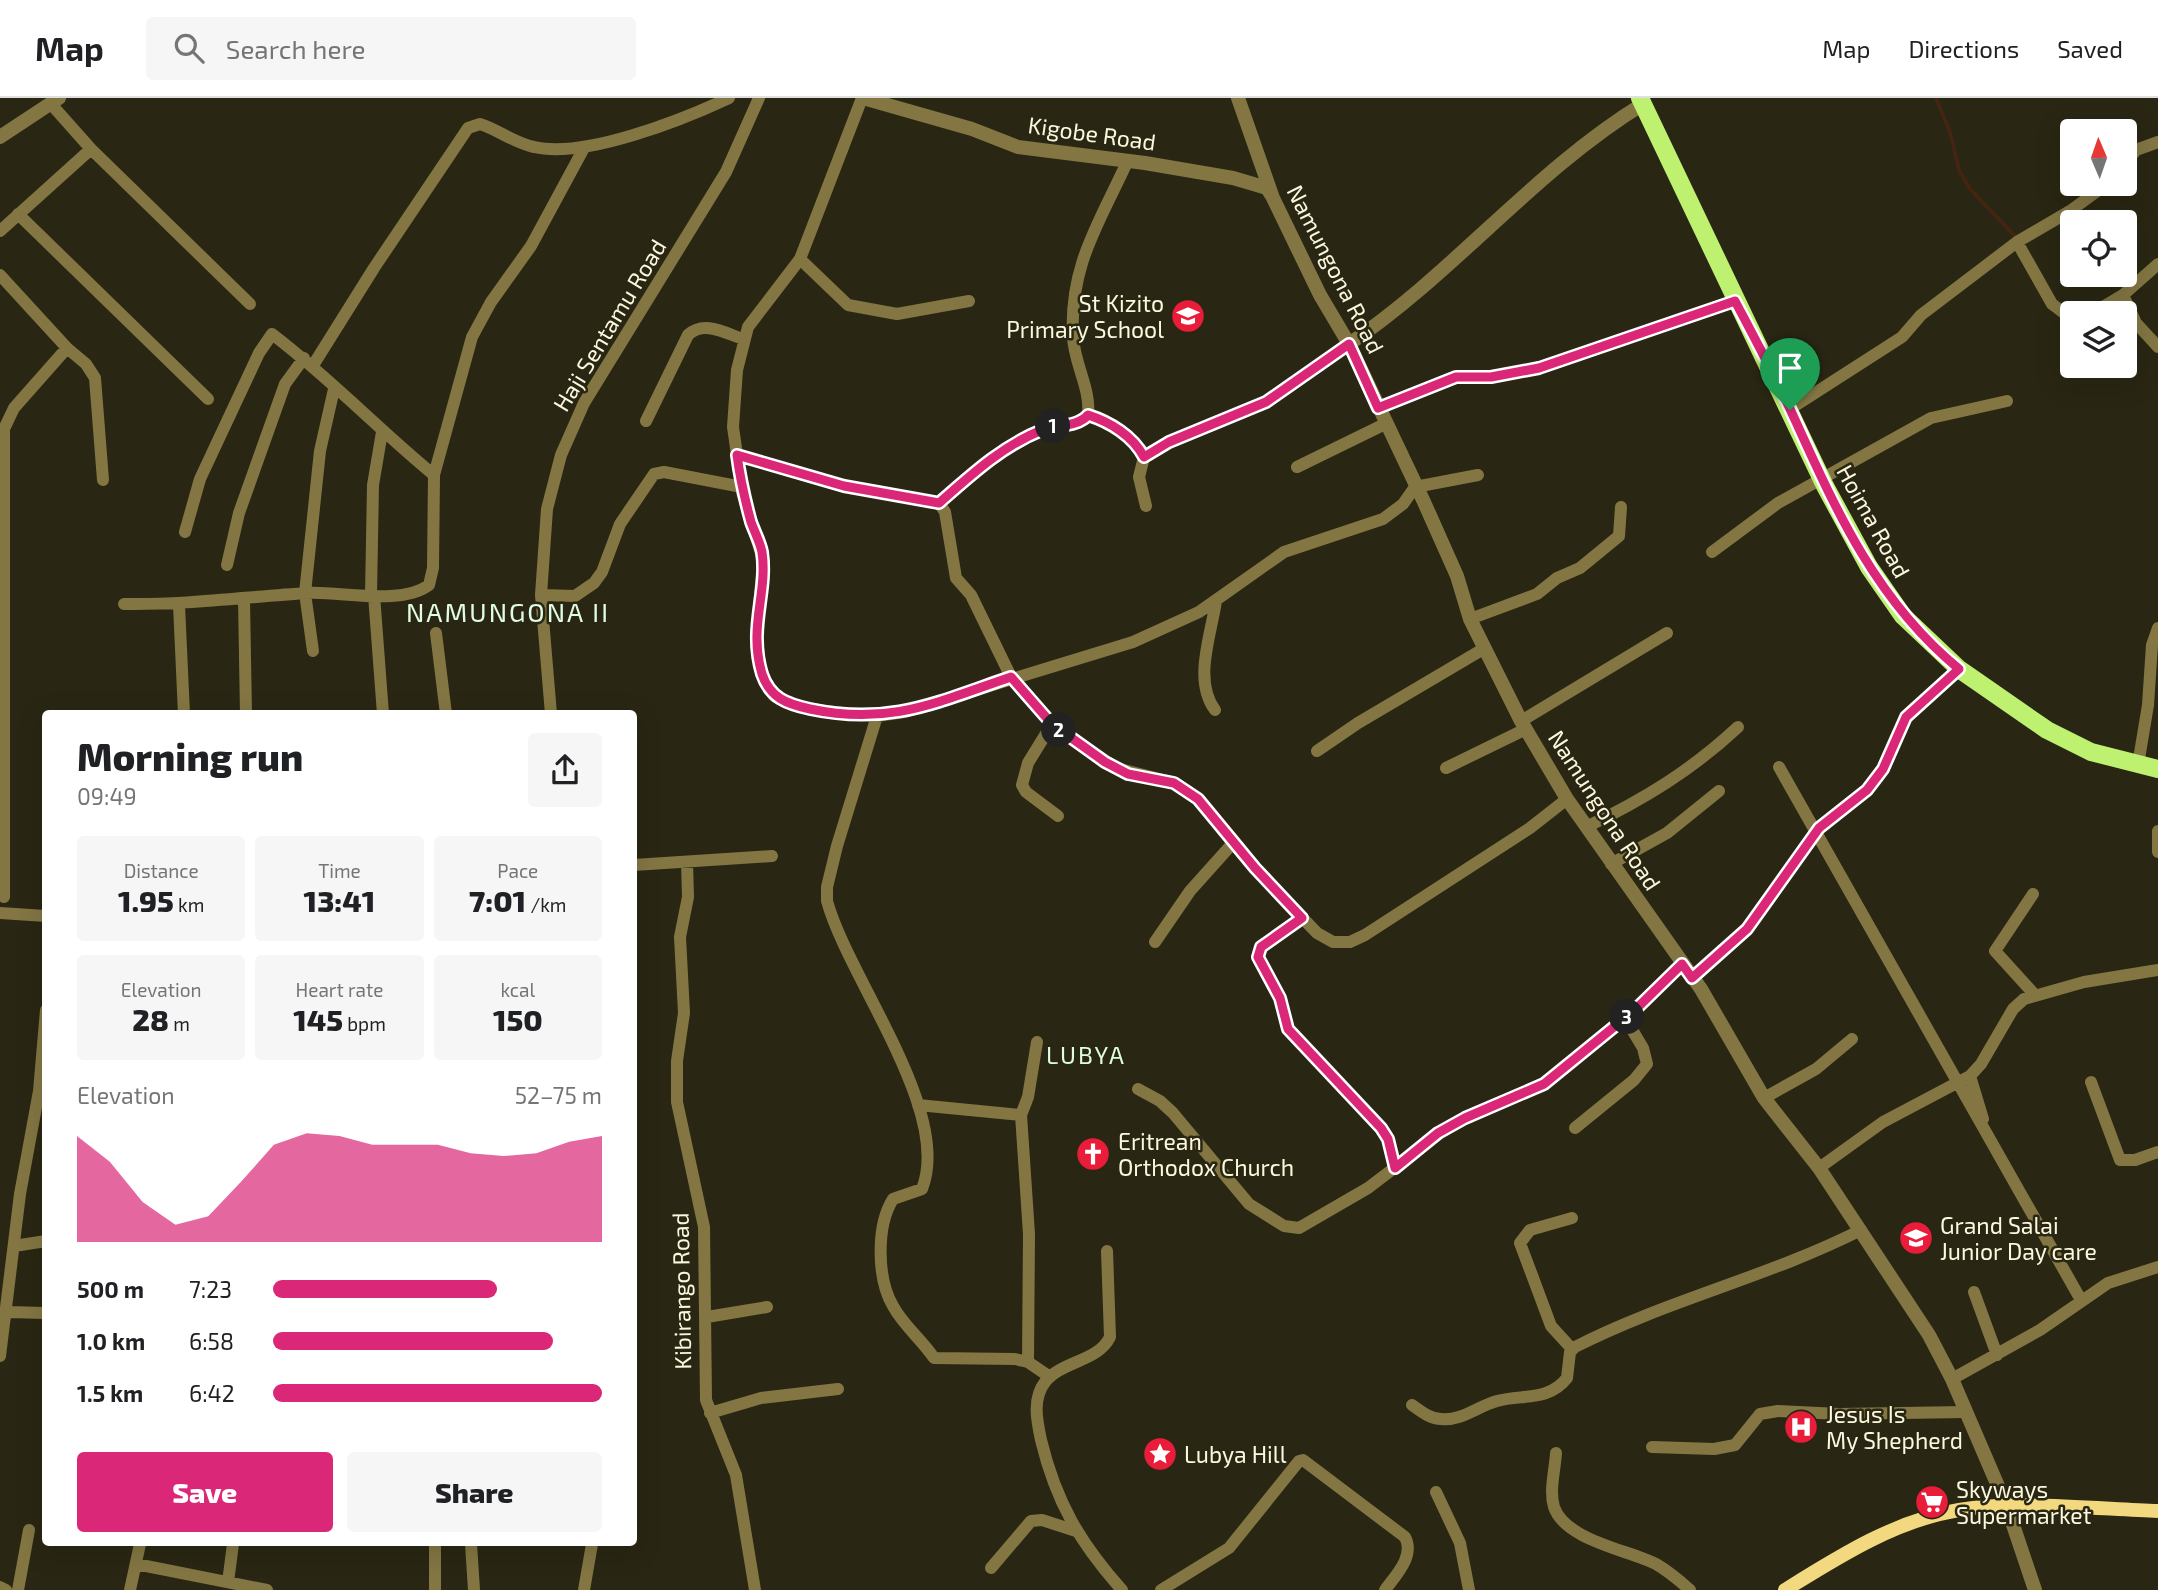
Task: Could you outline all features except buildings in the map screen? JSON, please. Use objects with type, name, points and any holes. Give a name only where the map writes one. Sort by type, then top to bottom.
[{"type":"main road","name":"Hoima Road","points":[[1642,101],[1821,478],[1885,593],[1920,634],[1959,669],[2007,704],[2065,740],[2091,752],[2158,769]]},
{"type":"main road","points":[[1785,1590],[1885,1533],[1961,1509],[2007,1507],[2158,1511]]},
{"type":"street","points":[[227,565],[239,513],[285,384],[308,363],[468,128],[480,124],[535,148],[584,148],[695,114],[729,98]]},
{"type":"street","name":"Haji Sentamu Road","points":[[551,710],[541,595],[547,509],[571,428],[726,172],[759,98]]},
{"type":"street","points":[[862,98],[800,259],[786,282],[748,327],[743,339],[734,404],[737,455],[741,487],[762,553],[756,644],[767,685],[774,696],[786,703],[817,710],[877,716],[930,706],[1011,677],[1133,642],[1216,601],[1284,552],[1383,519],[1403,504],[1415,487],[1478,475]]},
{"type":"street","name":"Kigobe Road","points":[[862,98],[972,129],[1018,147],[1128,160],[1233,178],[1267,188],[1273,198]]},
{"type":"street","name":"Namungona Road","points":[[1238,98],[1273,198],[1320,295],[1349,344],[1457,576],[1470,619],[1524,725],[1567,799],[1692,978],[1764,1098],[1819,1168],[1929,1335],[1952,1379],[2007,1507],[2035,1590]]},
{"type":"street","points":[[0,137],[55,101],[91,149],[250,304]]},
{"type":"street","points":[[1146,506],[1139,477],[1144,457],[1169,442],[1266,402],[1349,344],[1422,289],[1595,137],[1642,101]]},
{"type":"street","points":[[2137,150],[2158,142]]},
{"type":"street","points":[[124,604],[179,605],[305,593],[416,593],[429,585],[433,568],[434,475],[472,337],[491,302],[531,246],[584,148]]},
{"type":"street","points":[[0,231],[91,149]]},
{"type":"street","points":[[1088,415],[1073,339],[1074,296],[1083,253],[1128,160]]},
{"type":"street","points":[[1790,410],[1902,337],[1922,315],[2017,242],[2091,196]]},
{"type":"street","points":[[19,214],[208,399]]},
{"type":"street","points":[[2017,242],[2052,304],[2060,310]]},
{"type":"street","points":[[800,259],[848,305],[897,314],[969,301]]},
{"type":"street","points":[[2113,301],[2158,264]]},
{"type":"street","points":[[0,275],[67,348],[86,364],[95,378],[103,480]]},
{"type":"street","points":[[2123,295],[2136,323],[2158,347]]},
{"type":"street","points":[[1378,408],[1456,377],[1491,377],[1539,368],[1735,301]]},
{"type":"street","points":[[646,421],[694,330],[706,327],[743,339]]},
{"type":"street","points":[[185,532],[200,479],[259,353],[272,334],[434,475]]},
{"type":"street","points":[[4,897],[4,429],[14,408],[67,348]]},
{"type":"street","points":[[313,651],[305,593],[320,451],[334,389]]},
{"type":"street","points":[[1712,552],[1778,503],[1931,418],[2007,401]]},
{"type":"street","points":[[1088,415],[1104,421],[1128,436],[1144,457]]},
{"type":"street","points":[[737,455],[844,486],[939,503],[1014,442],[1042,430],[1080,421],[1088,415]]},
{"type":"street","points":[[1297,467],[1385,424]]},
{"type":"street","points":[[382,432],[373,485],[372,595],[383,710]]},
{"type":"street","points":[[541,595],[575,596],[594,583],[602,572],[620,524],[654,474],[664,472],[741,487]]},
{"type":"street","points":[[939,503],[947,520],[953,573],[971,596],[1011,677],[1052,724],[1116,768],[1185,788],[1198,799],[1233,843],[1302,918],[1317,933],[1333,942],[1350,942],[1519,835],[1567,799]]},
{"type":"street","points":[[1470,619],[1537,594],[1557,578],[1589,562],[1619,536],[1621,507]]},
{"type":"street","points":[[244,600],[246,710]]},
{"type":"street","points":[[1216,601],[1204,678],[1204,692],[1216,710]]},
{"type":"street","points":[[179,605],[184,710]]},
{"type":"street","points":[[2138,765],[2148,705],[2152,645],[2158,628]]},
{"type":"street","points":[[436,633],[446,710]]},
{"type":"street","points":[[1446,768],[1524,725],[1667,634]]},
{"type":"street","points":[[1317,751],[1358,723],[1485,648]]},
{"type":"street","points":[[1692,978],[1747,929],[1819,828],[1867,790],[1883,769],[1906,717],[1959,669]]},
{"type":"street","points":[[877,716],[837,846],[827,901],[874,1010],[911,1079],[918,1105],[926,1156],[924,1185],[918,1192],[893,1199],[882,1242],[883,1267],[892,1305],[937,1359],[990,1357],[1028,1362],[1050,1377]]},
{"type":"street","points":[[1052,724],[1028,763],[1022,785],[1026,792],[1058,816]]},
{"type":"street","points":[[1587,827],[1625,809],[1688,771],[1738,727]]},
{"type":"street","points":[[1779,767],[2081,1300]]},
{"type":"street","points":[[1611,864],[1667,833],[1719,791]]},
{"type":"street","points":[[2158,831],[2158,852]]},
{"type":"street","points":[[1155,942],[1191,891],[1233,843]]},
{"type":"street","points":[[637,865],[772,856]]},
{"type":"street","name":"Kibirango Road","points":[[687,862],[688,897],[680,937],[684,1013],[677,1061],[677,1102],[704,1227],[707,1317],[704,1380],[710,1413],[736,1475],[755,1590]]},
{"type":"street","points":[[2034,894],[1995,951],[2034,993]]},
{"type":"street","points":[[0,913],[42,916]]},
{"type":"street","points":[[1302,918],[1261,947],[1258,957],[1280,998],[1288,1029],[1381,1128],[1388,1139],[1395,1168]]},
{"type":"street","points":[[1138,1089],[1160,1101],[1173,1113],[1249,1204],[1283,1226],[1299,1227],[1352,1199],[1438,1133],[1465,1118],[1544,1084],[1625,1018],[1682,964]]},
{"type":"street","points":[[1819,1168],[1883,1122],[1970,1076],[1981,1064],[2013,1009],[2034,993],[2158,970]]},
{"type":"street","points":[[1575,1128],[1634,1080],[1647,1064],[1643,1048],[1625,1018]]},
{"type":"street","points":[[1764,1098],[1816,1069],[1852,1039]]},
{"type":"street","points":[[1028,1362],[1029,1234],[1021,1115],[1028,1097],[1037,1042]]},
{"type":"street","points":[[1970,1076],[1985,1125]]},
{"type":"street","points":[[2091,1082],[2120,1160],[2135,1160],[2158,1152]]},
{"type":"street","points":[[0,1356],[14,1246],[42,1087]]},
{"type":"street","points":[[918,1105],[1021,1115]]},
{"type":"street","points":[[1572,1349],[1551,1326],[1520,1243],[1530,1230],[1573,1218]]},
{"type":"street","points":[[1572,1349],[1670,1303],[1775,1269],[1861,1230]]},
{"type":"street","points":[[14,1246],[42,1242]]},
{"type":"street","points":[[1107,1251],[1111,1315],[1108,1342],[1100,1350],[1050,1377],[1038,1398],[1039,1430],[1059,1499],[1097,1562],[1122,1590]]},
{"type":"street","points":[[1952,1379],[1997,1355],[2108,1283],[2158,1267]]},
{"type":"street","points":[[1974,1292],[1997,1355]]},
{"type":"street","points":[[707,1317],[768,1307]]},
{"type":"street","points":[[7,1312],[42,1314]]},
{"type":"street","points":[[1412,1405],[1434,1419],[1455,1419],[1497,1400],[1524,1399],[1550,1392],[1567,1378],[1572,1349]]},
{"type":"street","points":[[710,1413],[761,1398],[838,1390]]},
{"type":"street","points":[[1652,1447],[1714,1449],[1735,1445],[1760,1414],[1777,1411],[1839,1414],[1965,1412]]},
{"type":"street","points":[[1556,1453],[1552,1499],[1555,1511],[1564,1522],[1578,1533],[1659,1566],[1690,1590]]},
{"type":"street","points":[[1161,1590],[1229,1548],[1299,1461],[1304,1460],[1405,1537],[1408,1543],[1406,1558],[1385,1590]]},
{"type":"street","points":[[1436,1492],[1460,1543],[1469,1590]]},
{"type":"street","points":[[991,1568],[1031,1521],[1042,1520],[1076,1531]]},
{"type":"street","points":[[18,1590],[29,1530]]},
{"type":"street","points":[[130,1590],[140,1546]]},
{"type":"street","points":[[228,1582],[233,1546]]},
{"type":"street","points":[[435,1546],[435,1590]]},
{"type":"street","points":[[471,1546],[474,1590]]},
{"type":"street","points":[[584,1590],[592,1546]]},
{"type":"street","points":[[136,1564],[199,1583],[228,1582],[267,1590]]},
{"type":"street","points":[[0,1587],[6,1590]]},
{"type":"waterway","points":[[1936,98],[1950,132],[1959,170],[1970,189],[2015,236]]},
{"type":"place","name":"St Kizito Primary School","points":[[1188,316]]},
{"type":"place","name":"Eritrean Orthodox Church","points":[[1093,1154]]},
{"type":"place","name":"Grand Salai Junior Day care","points":[[1916,1238]]},
{"type":"place","name":"Jesus Is My Shepherd","points":[[1801,1427]]},
{"type":"place","name":"Lubya Hill","points":[[1160,1454]]},
{"type":"place","name":"Skyways Supermarket","points":[[1932,1502]]},
{"type":"district","name":"NAMUNGONA II","points":[[508,611]]},
{"type":"district","name":"LUBYA","points":[[1086,1054]]},
{"type":"route","points":[[1735,301],[1790,410],[1825,486],[1885,593],[1903,617],[1959,669],[1906,717],[1883,769],[1867,790],[1857,801],[1819,828],[1800,852],[1777,890],[1731,946],[1692,978],[1682,964],[1636,1009],[1544,1084],[1465,1118],[1438,1133],[1395,1168],[1388,1139],[1381,1128],[1288,1029],[1280,998],[1258,957],[1261,947],[1302,918],[1255,868],[1198,799],[1185,788],[1164,780],[1128,774],[1105,762],[1052,724],[1011,677],[930,706],[877,716],[861,716],[786,703],[774,696],[762,674],[756,644],[756,620],[762,553],[742,492],[737,455],[844,486],[939,503],[1014,442],[1054,426],[1080,421],[1088,415],[1104,421],[1128,436],[1144,457],[1169,442],[1266,402],[1294,381],[1317,369],[1349,344],[1378,408],[1447,379],[1491,377],[1539,368],[1735,301]]}]
